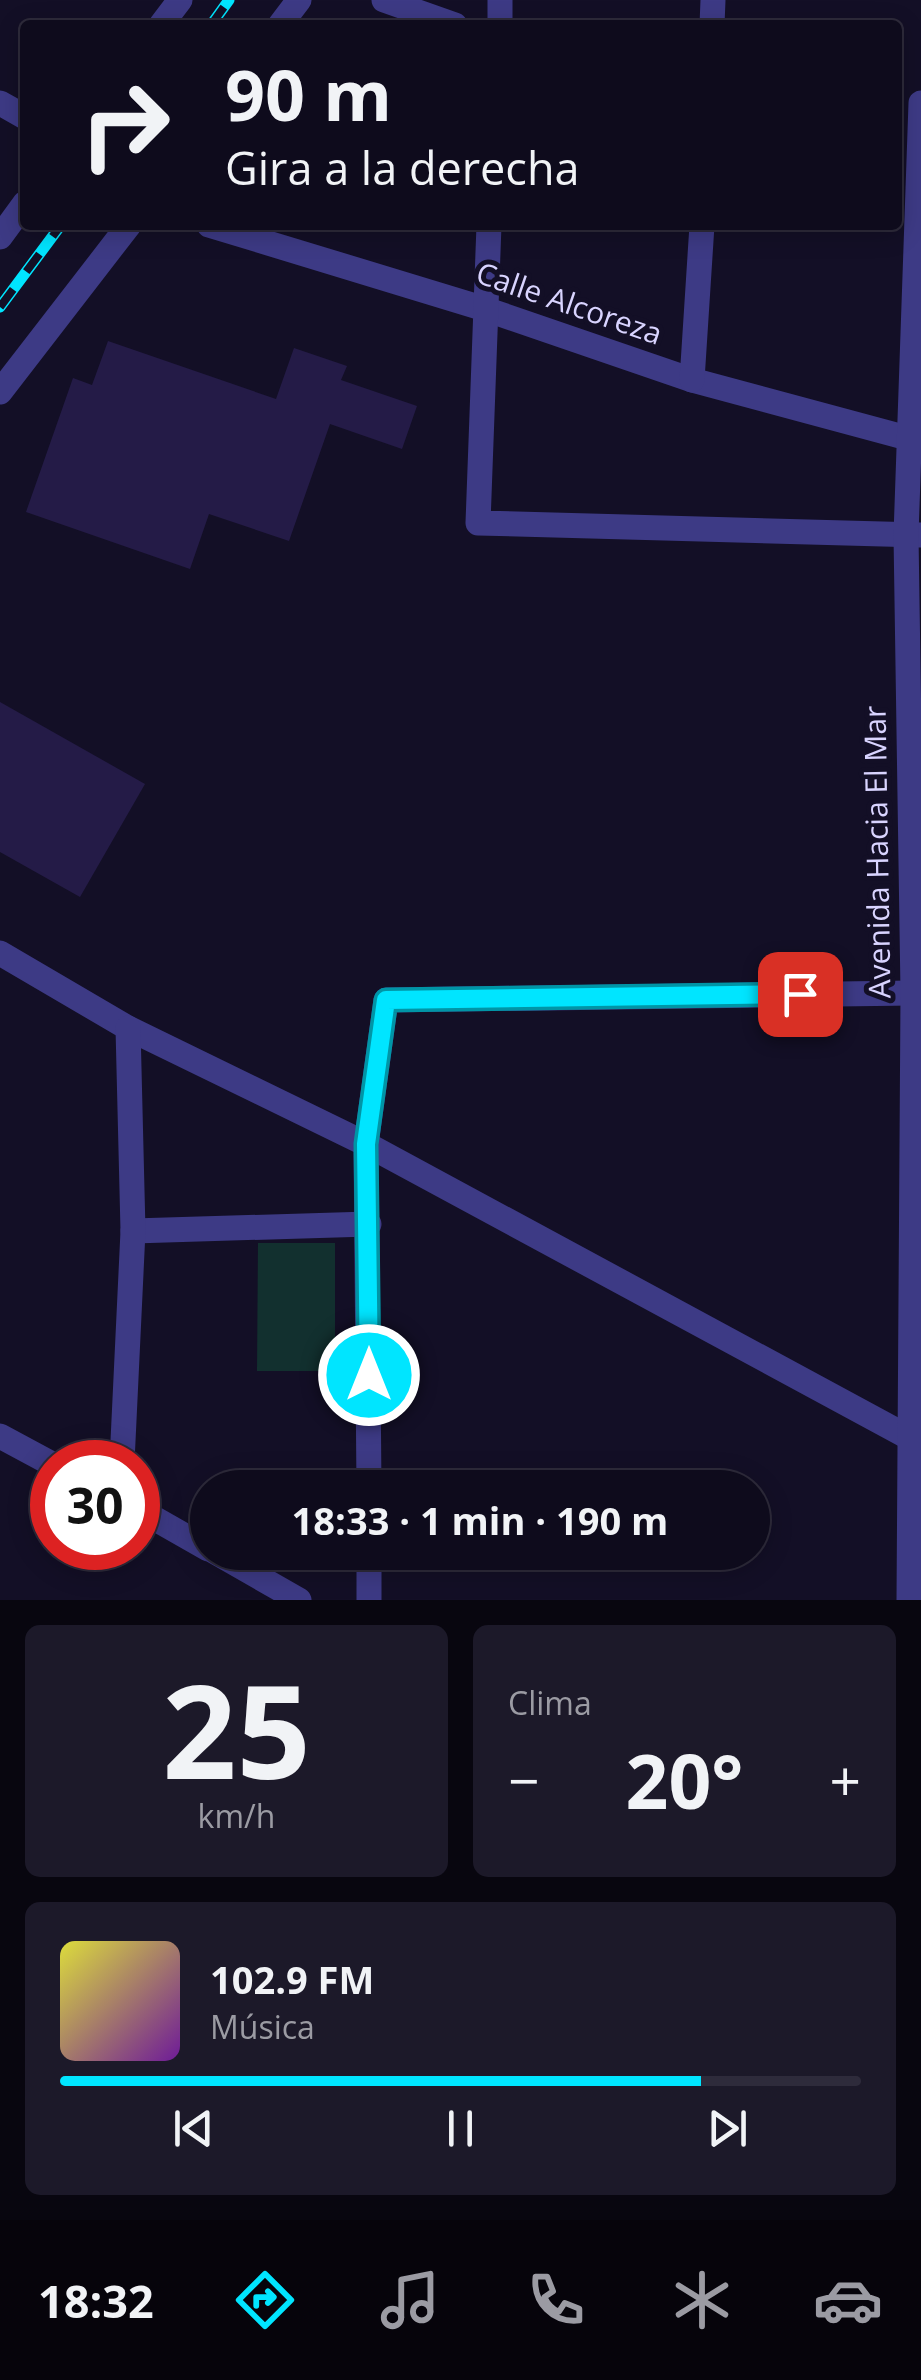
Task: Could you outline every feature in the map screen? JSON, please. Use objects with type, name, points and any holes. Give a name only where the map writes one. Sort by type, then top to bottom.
[{"type":"street","points":[[165,20],[180,0]]},
{"type":"street","points":[[384,0],[441,20]]},
{"type":"street","name":"Avenida Hacia El Mar","points":[[908,1600],[916,1441],[914,535],[908,163],[921,103]]},
{"type":"street","points":[[0,237],[20,210]]},
{"type":"street","points":[[0,392],[125,230]]},
{"type":"street","name":"Calle Alcoreza","points":[[241,230],[286,237],[692,380],[911,439]]},
{"type":"street","points":[[490,230],[478,523],[914,535]]},
{"type":"street","points":[[692,380],[702,230]]},
{"type":"street","points":[[0,953],[128,1028],[366,1144],[916,1441]]},
{"type":"street","points":[[369,1470],[366,1144],[386,1000],[913,993]]},
{"type":"street","points":[[123,1440],[133,1231],[128,1028]]},
{"type":"street","points":[[133,1231],[369,1224]]},
{"type":"street","points":[[0,1436],[30,1452]]},
{"type":"street","points":[[160,1521],[190,1538]]},
{"type":"street","points":[[246,1570],[299,1600]]},
{"type":"street","points":[[369,1570],[369,1600]]},
{"type":"green space","points":[[258,1243],[335,1243],[335,1371],[257,1371]]},
{"type":"building","points":[[108,341],[276,399],[294,348],[347,366],[341,380],[417,406],[402,449],[330,424],[289,541],[209,514],[190,569],[26,512],[73,378],[92,385]]},
{"type":"building","points":[[0,702],[145,784],[80,897],[0,852]]},
{"type":"railway","points":[[215,20],[229,0]]},
{"type":"railway","points":[[0,307],[57,230]]},
{"type":"route","points":[[369,1375],[366,1144],[386,1000],[800,994]]}]
